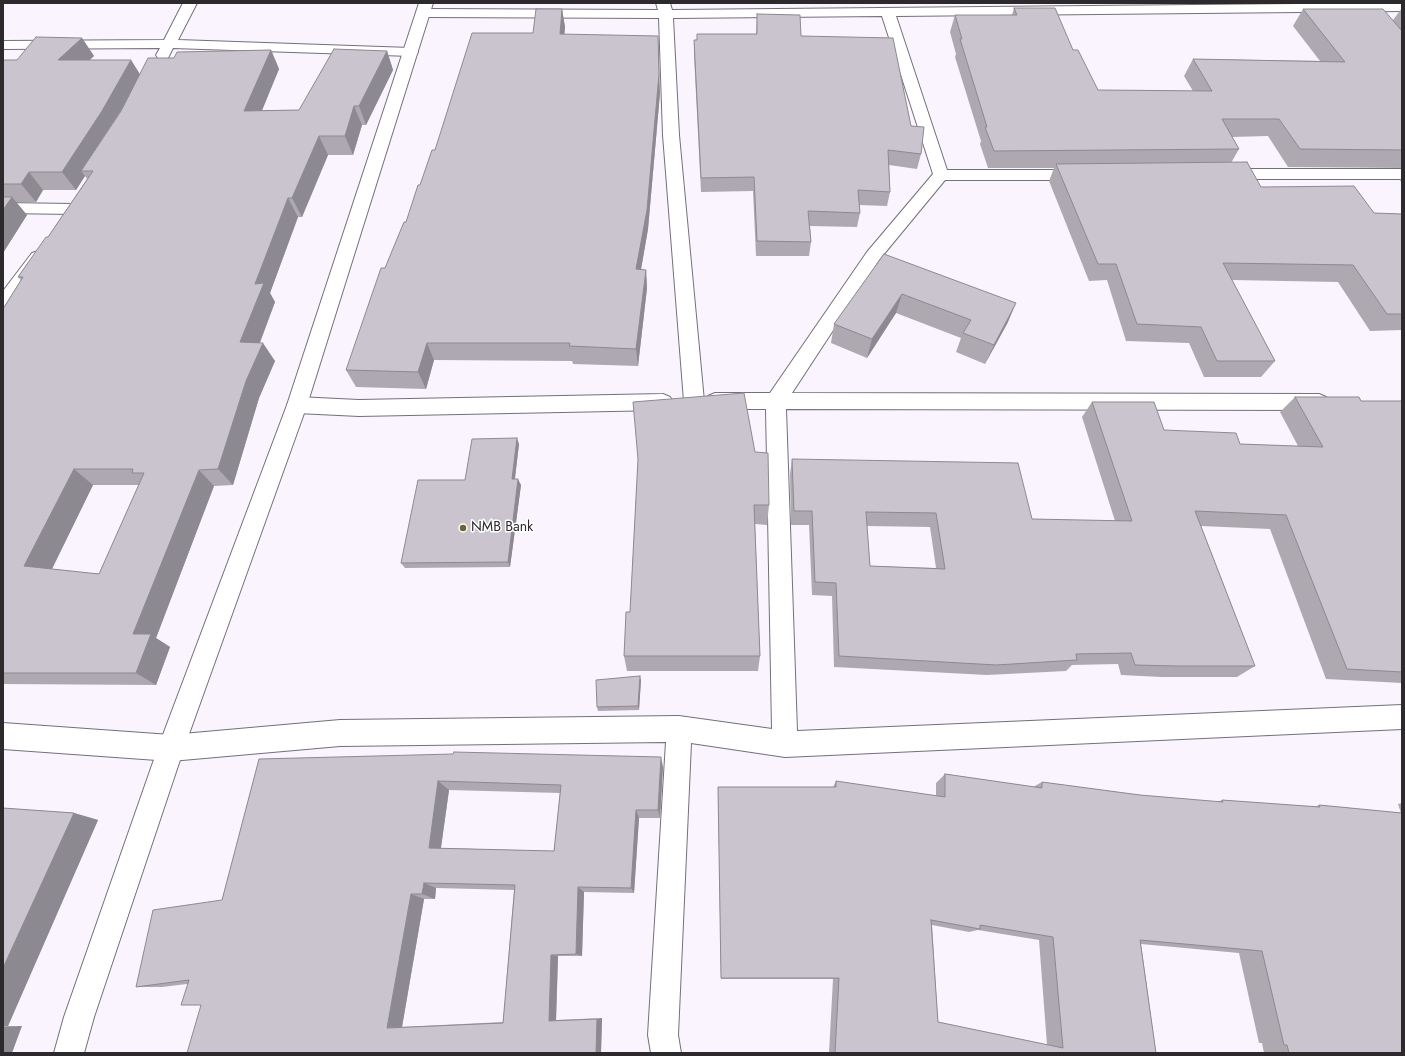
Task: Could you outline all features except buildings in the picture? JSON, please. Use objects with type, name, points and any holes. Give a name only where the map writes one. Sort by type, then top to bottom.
[{"type":"street","points":[[155,70],[190,3]]},
{"type":"street","points":[[1363,5],[1374,18]]},
{"type":"street","points":[[69,1053],[81,1010],[171,748],[297,405],[425,8],[888,12],[1363,5],[1402,7]]},
{"type":"street","points":[[665,9],[671,135],[694,401]]},
{"type":"street","points":[[888,12],[941,176]]},
{"type":"street","points":[[3,45],[168,44],[411,52]]},
{"type":"street","points":[[785,744],[776,401],[873,256],[941,176],[1092,174]]},
{"type":"street","points":[[1211,174],[1402,174]]},
{"type":"street","points":[[3,208],[74,209]]},
{"type":"street","points":[[3,304],[46,247]]},
{"type":"street","points":[[297,405],[359,408],[694,401],[1339,402]]},
{"type":"street","points":[[3,736],[171,748],[340,733],[679,729],[785,744],[1402,717]]},
{"type":"street","points":[[666,1053],[663,1035],[679,729]]},
{"type":"place","name":"NMB Bank","points":[[463,528]]}]
